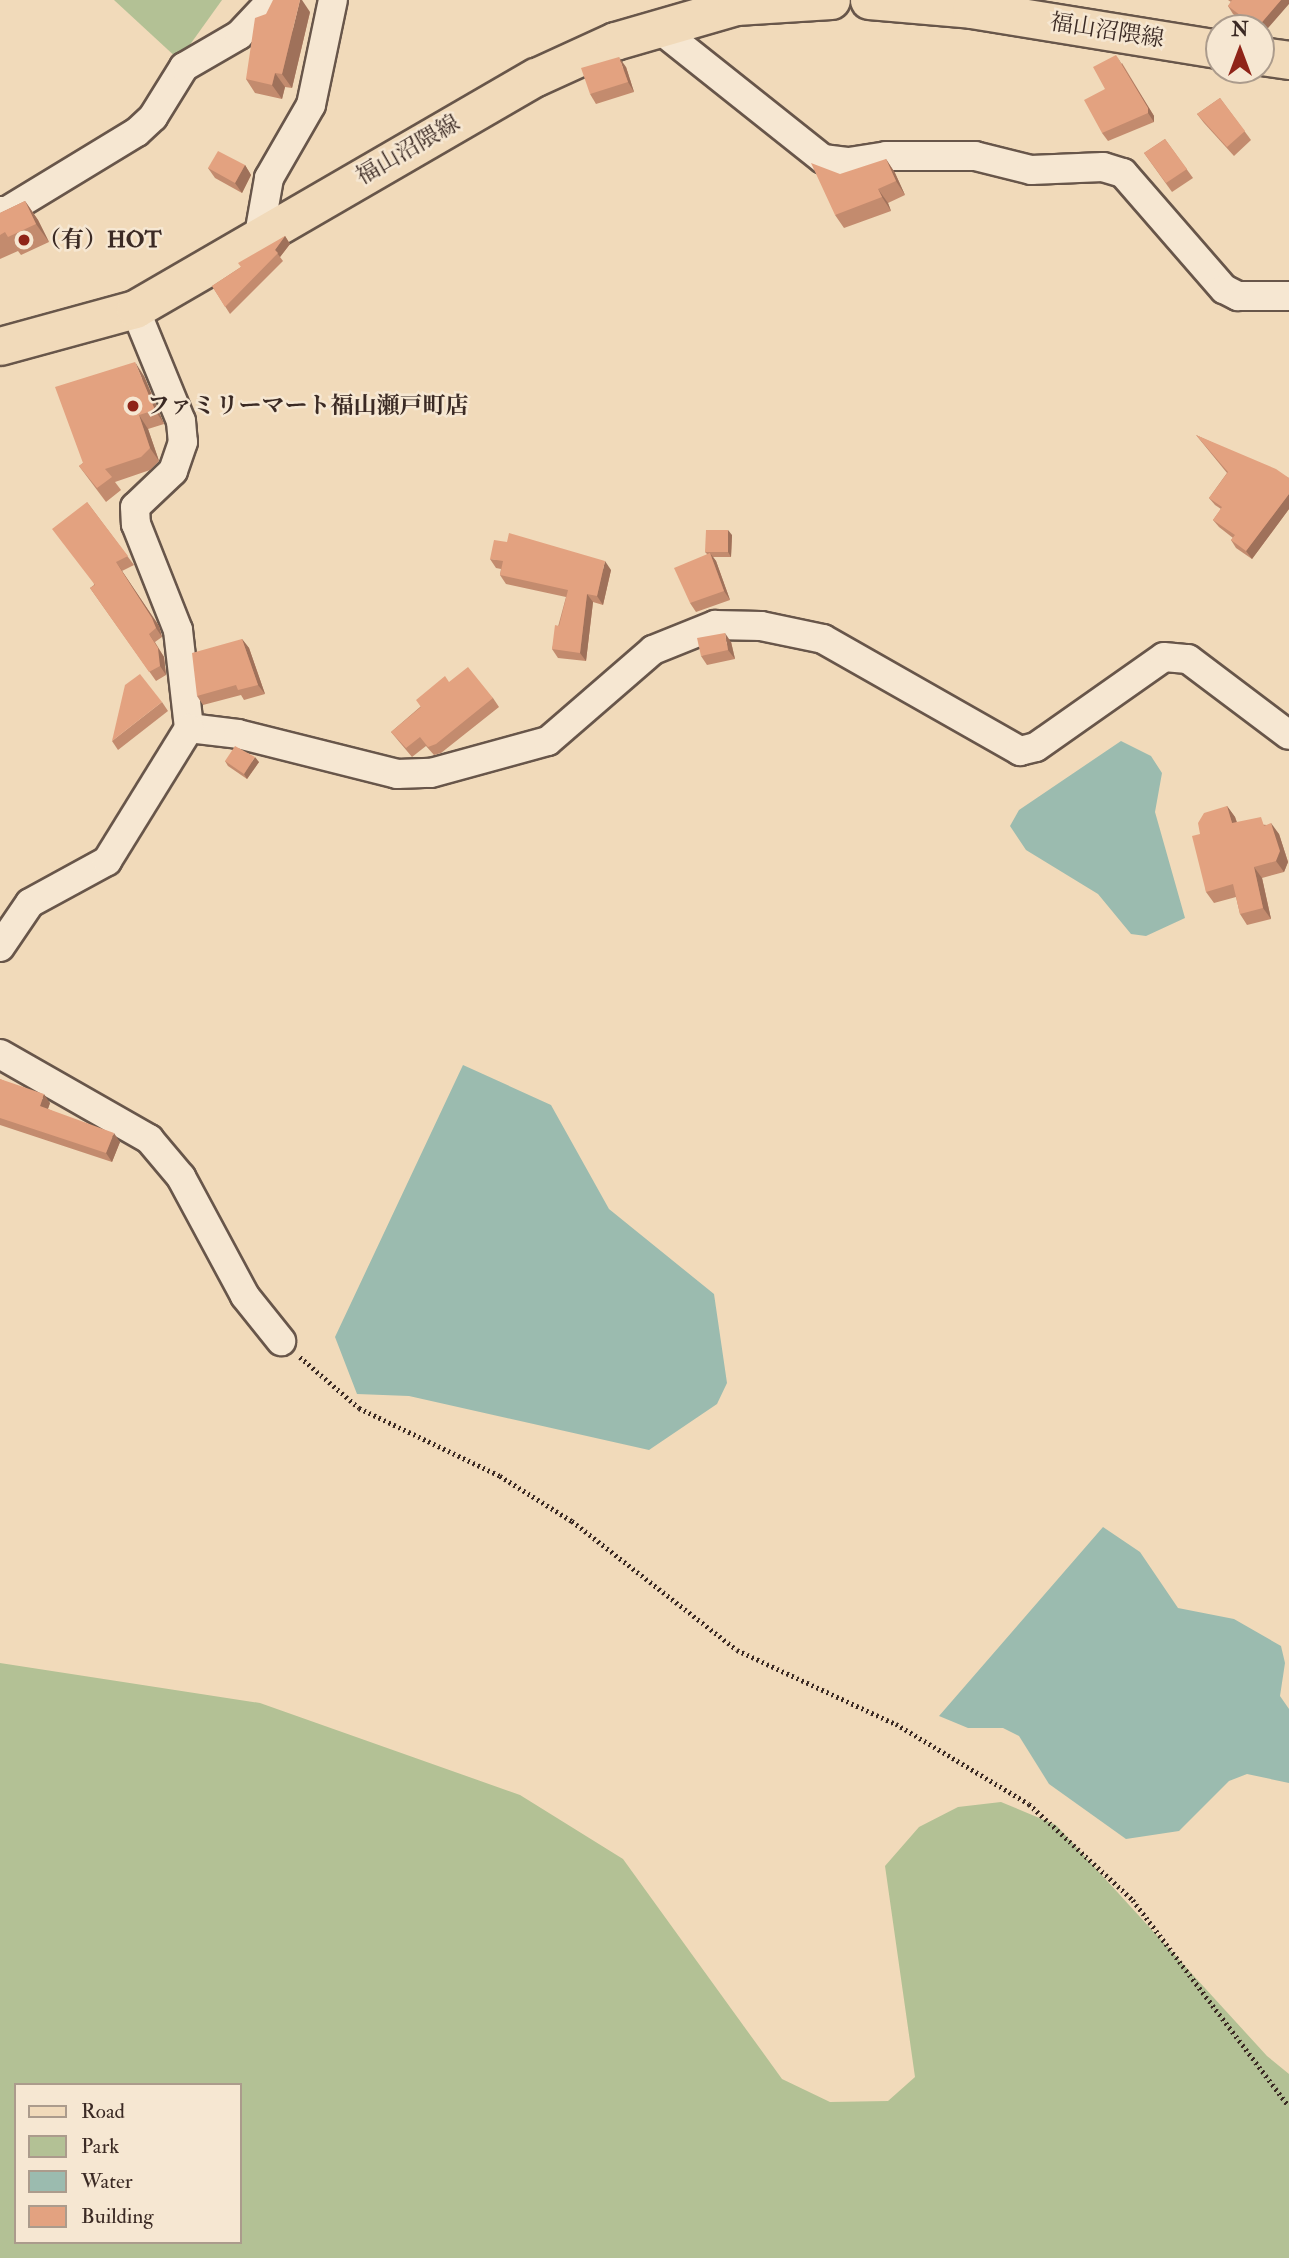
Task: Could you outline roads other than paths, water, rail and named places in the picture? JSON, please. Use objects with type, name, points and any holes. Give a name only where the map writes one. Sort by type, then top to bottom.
[{"type":"main road","name":"福山沼隈線","points":[[0,346],[135,309],[536,77],[657,27],[736,6],[831,0]]},
{"type":"main road","name":"福山沼隈線","points":[[870,0],[971,9],[1205,47]]},
{"type":"street","points":[[0,211],[7,211],[137,132],[153,117],[184,67],[239,35],[272,0]]},
{"type":"street","points":[[259,235],[269,178],[311,105],[333,0]]},
{"type":"street","points":[[657,27],[822,159],[849,162],[886,156],[975,156],[1031,170],[1103,167],[1123,173],[1224,289],[1238,296],[1289,296]]},
{"type":"street","points":[[0,947],[30,903],[107,861],[189,728],[177,630],[136,524],[135,507],[173,471],[183,442],[181,421],[135,309]]},
{"type":"street","points":[[189,728],[238,734],[397,774],[431,773],[548,741],[653,650],[715,625],[761,626],[822,639],[1020,751],[1036,747],[1164,657],[1188,659],[1289,735]]},
{"type":"street","points":[[0,1054],[149,1139],[181,1177],[245,1296],[281,1341]]},
{"type":"water","points":[[1121,741],[1151,756],[1162,773],[1155,812],[1185,918],[1146,936],[1131,934],[1098,894],[1026,850],[1010,826],[1019,810]]},
{"type":"water","points":[[463,1065],[551,1105],[609,1209],[714,1294],[727,1383],[717,1404],[649,1450],[409,1396],[357,1394],[335,1337]]},
{"type":"water","points":[[1103,1527],[1140,1552],[1178,1608],[1234,1619],[1281,1646],[1285,1663],[1280,1696],[1289,1709],[1289,1783],[1247,1774],[1229,1781],[1179,1831],[1126,1839],[1049,1784],[1019,1736],[1003,1728],[968,1728],[939,1716]]},
{"type":"place","name":"（有）HOT","points":[[24,240]]},
{"type":"place","name":"ファミリーマート福山瀬戸町店","points":[[133,406]]}]
